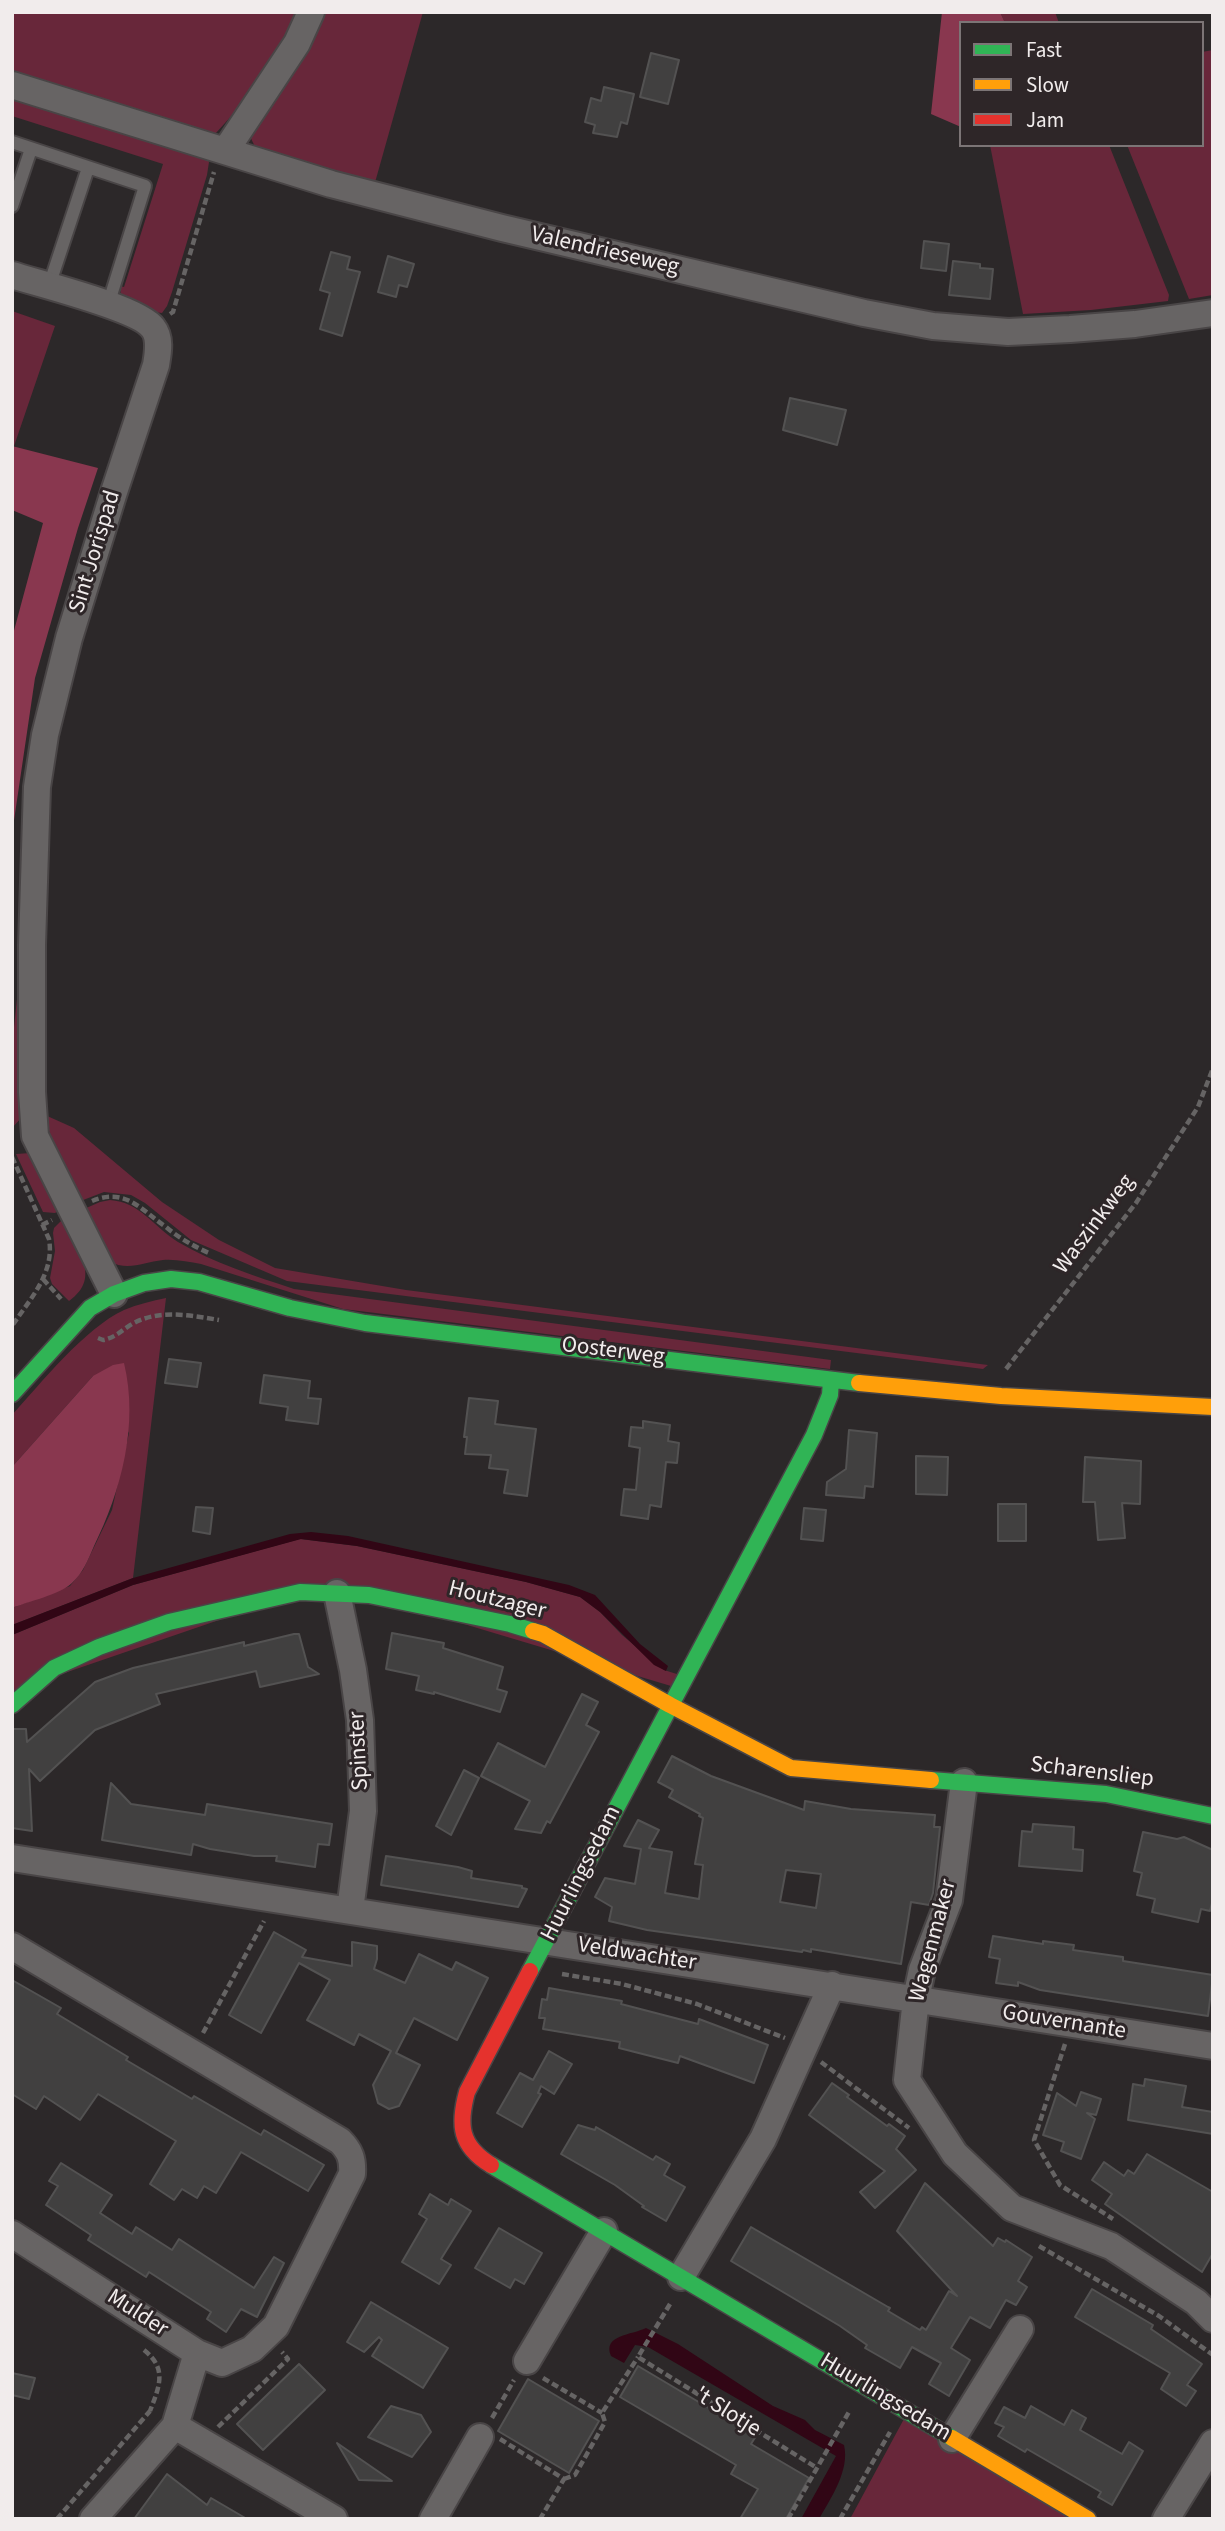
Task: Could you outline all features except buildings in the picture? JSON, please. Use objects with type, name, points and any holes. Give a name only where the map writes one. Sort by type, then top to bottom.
[{"type":"street","points":[[226,150],[297,43],[311,12]]},
{"type":"street","name":"Valendrieseweg","points":[[12,85],[331,184],[502,228],[851,310],[933,326],[1008,332],[1070,330],[1213,313]]},
{"type":"street","points":[[12,275],[135,314],[153,328]]},
{"type":"street","name":"Sint Jorispad","points":[[24,1139],[32,1092],[22,944],[37,787],[45,736],[69,638],[156,365],[159,344],[153,328]]},
{"type":"street","points":[[24,1139],[72,1210],[114,1294]]},
{"type":"street","name":"Oosterweg","points":[[12,1394],[90,1308],[114,1294],[144,1283],[171,1279],[198,1282],[330,1317],[831,1380],[1001,1396],[1213,1407]]},
{"type":"street","name":"Huurlingsedam","points":[[831,1380],[830,1395],[814,1435],[467,2092],[460,2115],[463,2137],[475,2155],[1088,2519]]},
{"type":"street","name":"Houtzager","points":[[12,1705],[54,1668],[99,1647],[169,1622],[300,1592],[369,1595],[510,1624],[543,1634],[791,1768],[964,1782]]},
{"type":"street","name":"Spinster","points":[[337,1593],[360,1720],[363,1811],[350,1910]]},
{"type":"street","name":"Scharensliep","points":[[964,1782],[1106,1794],[1213,1816]]},
{"type":"street","name":"Wagenmaker","points":[[964,1782],[949,1900],[922,1970],[907,2080],[954,2154],[1012,2208],[1111,2246],[1196,2302],[1213,2319]]},
{"type":"street","name":"Veldwachter","points":[[12,1858],[916,2000]]},
{"type":"street","points":[[12,1946],[340,2141],[349,2150],[353,2162],[352,2174],[276,2326],[252,2349],[222,2363],[197,2353],[175,2426],[93,2519]]},
{"type":"street","points":[[681,2277],[763,2139],[832,1985]]},
{"type":"street","name":"Gouvernante","points":[[916,2000],[1213,2046]]},
{"type":"street","points":[[525,2363],[604,2231]]},
{"type":"street","name":"Mulder","points":[[12,2234],[197,2353]]},
{"type":"street","points":[[952,2439],[1020,2329]]},
{"type":"street","points":[[175,2426],[334,2519]]},
{"type":"street","points":[[433,2519],[483,2433]]},
{"type":"street","points":[[1166,2519],[1213,2443]]},
{"type":"lane","points":[[12,142],[145,186],[108,305]]},
{"type":"lane","points":[[12,206],[31,149]]},
{"type":"lane","points":[[49,287],[88,167]]},
{"type":"path","points":[[153,328],[173,312],[214,171],[226,150]]},
{"type":"path","name":"Waszinkweg","points":[[1016,1374],[1002,1373],[1136,1203],[1198,1107],[1213,1068]]},
{"type":"path","points":[[12,1157],[42,1224],[51,1252],[43,1279],[12,1326]]},
{"type":"path","points":[[42,1224],[96,1199],[117,1197],[135,1202],[193,1246],[218,1257]]},
{"type":"path","points":[[192,2053],[276,1898]]},
{"type":"path","points":[[533,1969],[622,1984],[697,2004],[779,2035],[804,2049],[911,2130]]},
{"type":"path","points":[[1071,2024],[1034,2140],[1060,2185],[1118,2223]]},
{"type":"path","points":[[1038,2245],[1159,2316],[1213,2355]]},
{"type":"path","points":[[602,2413],[657,2325]]},
{"type":"path","points":[[203,2443],[288,2359],[267,2336]]},
{"type":"path","points":[[133,2343],[155,2359],[161,2381],[150,2411]]},
{"type":"path","name":"'t Slotje","points":[[639,2356],[817,2468]]},
{"type":"path","points":[[540,2519],[564,2479],[575,2475],[606,2422],[602,2413],[525,2363],[483,2433],[564,2479]]},
{"type":"path","points":[[839,2519],[904,2410]]},
{"type":"path","points":[[788,2519],[834,2439]]},
{"type":"shaded area","points":[[12,12],[299,12],[263,77],[215,134],[175,126],[12,75]]},
{"type":"shaded area","points":[[324,12],[423,12],[374,186],[258,153],[246,128],[317,30]]},
{"type":"shaded area","points":[[942,12],[1000,12],[1004,21],[959,21],[959,126],[931,114]]},
{"type":"shaded area","points":[[1000,12],[1055,12],[1058,21],[1004,21]]},
{"type":"shaded area","points":[[1213,50],[1213,295],[1189,299],[1128,147],[1204,147],[1204,52]]},
{"type":"shaded area","points":[[12,94],[207,156],[207,175],[172,292],[162,313],[121,297],[120,286],[124,287],[163,164],[12,116]]},
{"type":"shaded area","points":[[990,147],[1110,147],[1169,295],[1168,301],[1023,314]]},
{"type":"shaded area","points":[[12,311],[55,326],[12,452]]},
{"type":"shaded area","points":[[12,446],[98,468],[35,678],[12,834],[12,638],[43,523],[12,510]]},
{"type":"shaded area","points":[[21,998],[23,1116],[12,1128],[12,1046],[17,999]]},
{"type":"shaded area","points":[[45,1115],[74,1128],[162,1202],[219,1240],[275,1268],[406,1290],[988,1365],[983,1369],[287,1281],[191,1240],[131,1195],[104,1192],[78,1202],[55,1154]]},
{"type":"shaded area","points":[[31,1153],[58,1211],[55,1213],[43,1212],[16,1154]]},
{"type":"shaded area","points":[[110,1200],[130,1205],[169,1236],[206,1256],[294,1289],[831,1360],[830,1369],[343,1309],[201,1264],[182,1261],[163,1260],[123,1266],[109,1261],[84,1209]]},
{"type":"shaded area","points":[[62,1220],[84,1262],[85,1272],[79,1292],[69,1301],[52,1284],[50,1278],[55,1251],[54,1228]]},
{"type":"shaded area","points":[[166,1298],[133,1578],[12,1625],[12,1608],[70,1586],[83,1570],[112,1510],[129,1433],[93,1376],[12,1467],[12,1415],[64,1357],[109,1318],[140,1304]]},
{"type":"shaded area","points":[[124,1363],[129,1410],[125,1457],[112,1503],[90,1556],[79,1575],[67,1587],[12,1608],[12,1467],[93,1376],[113,1365]]},
{"type":"shaded area","points":[[311,1532],[348,1536],[569,1585],[595,1595],[640,1644],[668,1666],[666,1671],[654,1665],[600,1612],[580,1597],[526,1582],[357,1546],[301,1539],[133,1585],[12,1635],[12,1625],[133,1578],[290,1534]]},
{"type":"shaded area","points":[[300,1539],[357,1546],[526,1582],[580,1597],[664,1670],[680,1675],[671,1686],[327,1583],[12,1691],[12,1635],[133,1585]]},
{"type":"shaded area","points":[[646,2328],[678,2344],[773,2406],[805,2420],[815,2430],[844,2445],[842,2474],[819,2519],[801,2519],[836,2456],[648,2347],[635,2345],[624,2363],[611,2356],[609,2349],[614,2340]]},
{"type":"shaded area","points":[[905,2417],[1078,2519],[850,2519]]},
{"type":"traffic: fast","points":[[12,1394],[90,1308],[114,1294],[144,1283],[171,1279],[199,1282],[290,1308],[365,1323],[859,1383]]},
{"type":"traffic: fast","points":[[530,1971],[814,1435],[830,1395],[831,1380]]},
{"type":"traffic: fast","points":[[12,1705],[54,1668],[99,1647],[169,1622],[300,1592],[369,1595],[533,1631]]},
{"type":"traffic: fast","points":[[931,1780],[1106,1794],[1213,1816]]},
{"type":"traffic: fast","points":[[491,2165],[952,2438]]},
{"type":"traffic: slow","points":[[859,1383],[1001,1396],[1213,1407]]},
{"type":"traffic: slow","points":[[533,1631],[791,1768],[931,1780]]},
{"type":"traffic: slow","points":[[952,2438],[1088,2519]]},
{"type":"traffic: jam","points":[[491,2165],[467,2142],[462,2125],[464,2104],[467,2092],[530,1971]]}]
